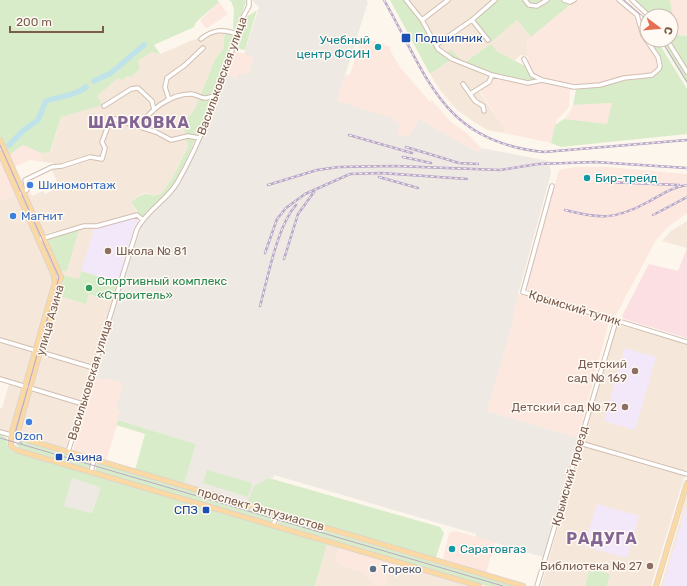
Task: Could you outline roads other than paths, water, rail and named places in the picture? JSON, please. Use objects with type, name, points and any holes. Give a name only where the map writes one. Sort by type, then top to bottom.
[{"type":"main road","name":"улица Азина","points":[[0,140],[38,240],[53,273],[55,282],[38,351]]},
{"type":"main road","name":"улица Азина","points":[[0,153],[44,238],[61,278],[11,435]]},
{"type":"main road","name":"улица Азина","points":[[19,438],[18,431],[27,387]]},
{"type":"main road","name":"проспект Энтузиастов","points":[[479,586],[16,450],[11,446],[11,435],[522,586]]},
{"type":"main road","points":[[656,586],[687,483]]},
{"type":"street","name":"Васильковская улица","points":[[68,452],[134,236],[143,220],[174,187],[199,138],[217,96],[243,17],[249,6],[249,0]]},
{"type":"street","points":[[406,0],[422,20],[438,49],[452,59],[492,75],[528,82],[542,80]]},
{"type":"street","points":[[422,20],[448,0]]},
{"type":"street","points":[[436,45],[472,20],[495,0]]},
{"type":"street","points":[[525,0],[529,5],[537,6],[547,0]]},
{"type":"street","points":[[564,0],[570,2],[574,0]]},
{"type":"street","points":[[524,59],[532,75],[542,80],[574,87],[592,86],[624,78],[652,75],[659,69],[660,66],[658,57],[643,35],[637,15],[619,0]]},
{"type":"street","points":[[632,0],[640,8]]},
{"type":"street","points":[[472,20],[488,40]]},
{"type":"street","points":[[201,39],[219,30],[227,30],[237,34]]},
{"type":"street","points":[[169,100],[165,87],[165,81],[203,48]]},
{"type":"street","points":[[672,48],[687,72]]},
{"type":"street","points":[[470,94],[489,82],[492,75]]},
{"type":"street","points":[[463,84],[475,101],[483,106],[484,110]]},
{"type":"street","points":[[104,106],[131,89],[138,88],[152,101],[154,110]]},
{"type":"street","points":[[140,127],[160,104],[169,100],[189,94],[204,98],[213,95],[217,96]]},
{"type":"street","points":[[21,193],[26,190],[25,180],[52,167],[62,166],[90,157],[102,159],[105,148],[102,142],[111,118],[140,127],[171,140],[188,136],[199,138]]},
{"type":"street","name":"Крымский тупик","points":[[552,186],[523,292],[687,342]]},
{"type":"street","points":[[38,240],[84,226],[97,226],[137,215],[143,220]]},
{"type":"street","name":"Крымский проезд","points":[[537,586],[616,321]]},
{"type":"street","points":[[0,340],[94,368]]},
{"type":"street","points":[[0,379],[83,404]]},
{"type":"street","name":"проспект Энтузиастов","points":[[0,432],[11,435]]},
{"type":"street","points":[[580,443],[687,474]]},
{"type":"street","points":[[91,472],[94,460]]},
{"type":"street","points":[[273,525],[278,514]]},
{"type":"waterway","points":[[94,81],[111,73],[144,45]]},
{"type":"waterway","points":[[9,145],[24,130],[38,120],[46,101],[73,94],[86,87]]},
{"type":"tram line","points":[[624,0],[639,13]]},
{"type":"tram line","points":[[666,48],[687,82]]},
{"type":"tram line","points":[[0,145],[59,277],[16,430],[17,437],[22,444]]},
{"type":"tram line","points":[[0,438],[503,586]]},
{"type":"railway","points":[[384,0],[413,55],[442,101],[460,120],[482,135],[510,146],[544,152],[687,140]]},
{"type":"railway","points":[[349,135],[412,153]]},
{"type":"railway","points":[[406,147],[459,163],[478,164]]},
{"type":"railway","points":[[403,157],[431,163]]},
{"type":"railway","points":[[268,185],[317,170],[339,167],[394,166],[500,170],[538,164],[595,162],[687,168]]},
{"type":"railway","points":[[265,253],[277,219],[286,208],[305,194],[350,174],[381,173],[467,179]]},
{"type":"railway","points":[[379,177],[418,188]]},
{"type":"railway","points":[[605,182],[679,185]]},
{"type":"railway","points":[[565,210],[598,216],[616,215],[636,208],[671,189],[687,185]]},
{"type":"railway","points":[[284,259],[298,214],[314,192]]},
{"type":"railway","points":[[653,215],[687,197]]},
{"type":"railway","points":[[260,306],[278,239],[289,214],[296,205]]},
{"type":"place","name":"Подшипник","points":[[406,38]]},
{"type":"place","name":"Учебный центр ФСИН","points":[[378,47]]},
{"type":"place","name":"Бир-трейд","points":[[587,178]]},
{"type":"place","name":"Шиномонтаж","points":[[30,185]]},
{"type":"place","name":"Магнит","points":[[13,216]]},
{"type":"place","name":"Школа № 81","points":[[108,251]]},
{"type":"place","name":"Спортивный комплекс «Строитель»","points":[[89,288]]},
{"type":"place","name":"Детский сад № 169","points":[[635,371]]},
{"type":"place","name":"Детский сад № 72","points":[[625,407]]},
{"type":"place","name":"Ozon","points":[[29,422]]},
{"type":"place","name":"Азина","points":[[59,457]]},
{"type":"place","name":"СПЗ","points":[[206,510]]},
{"type":"place","name":"Саратовгаз","points":[[452,549]]},
{"type":"place","name":"Библиотека № 27","points":[[650,566]]},
{"type":"place","name":"Тореко","points":[[373,569]]},
{"type":"district","name":"ШАРКОВКА","points":[[139,122]]},
{"type":"district","name":"РАДУГА","points":[[602,538]]}]
